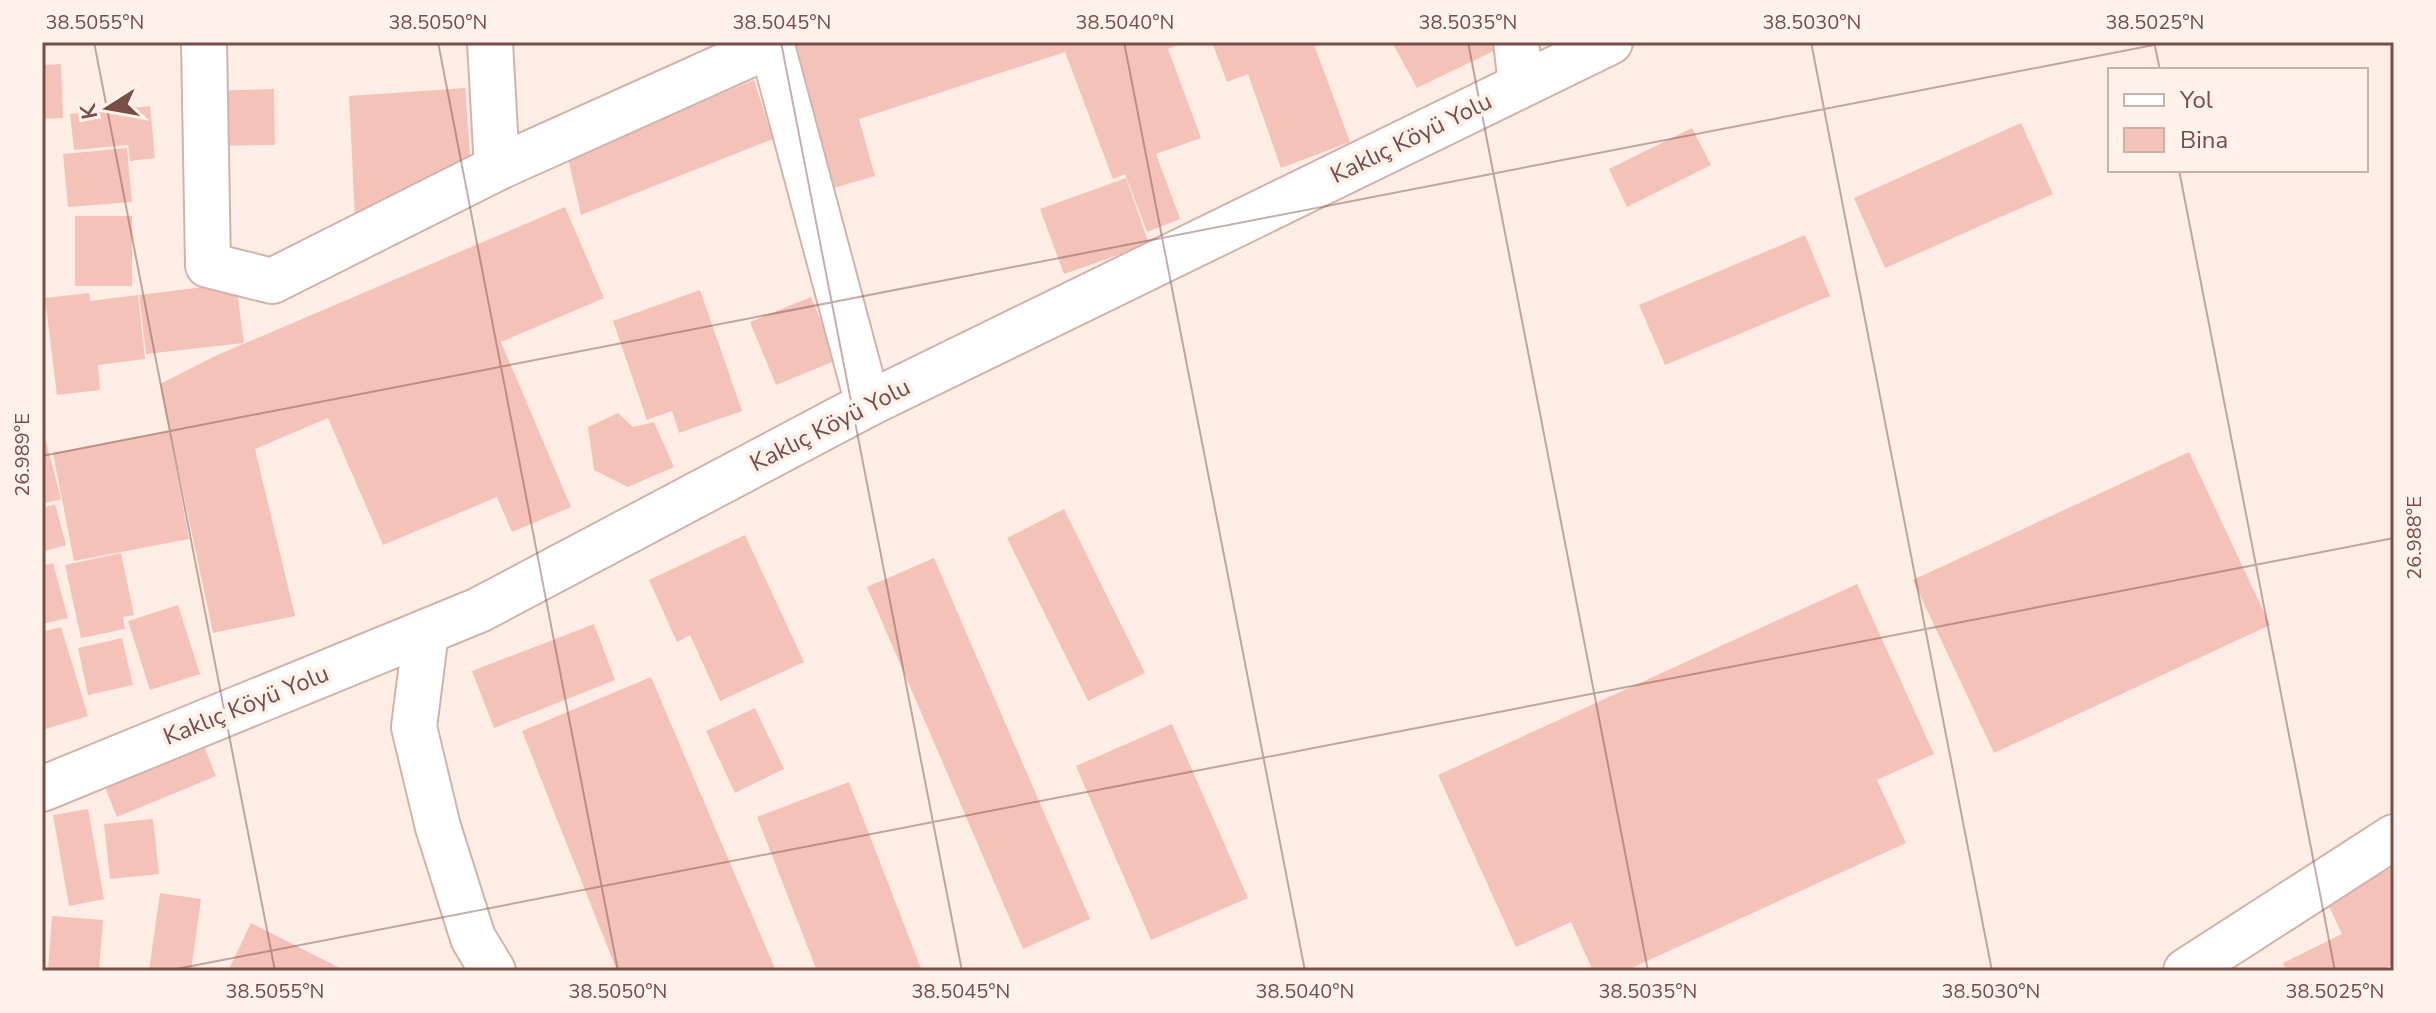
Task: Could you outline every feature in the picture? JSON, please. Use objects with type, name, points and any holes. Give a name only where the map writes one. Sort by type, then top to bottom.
[{"type":"street","points":[[204,42],[208,265],[272,281],[497,168],[771,44],[868,404]]},
{"type":"street","points":[[490,42],[497,168]]},
{"type":"street","name":"Kaklıç Köyü Yolu","points":[[42,789],[479,610],[1519,63],[1610,42]]},
{"type":"street","points":[[426,632],[414,727],[438,827],[473,938],[493,971]]},
{"type":"street","points":[[2186,971],[2394,837]]},
{"type":"building","points":[[795,42],[1186,42],[1168,49],[1201,138],[1156,154],[1180,219],[1147,232],[1125,174],[1113,179],[1065,52],[859,119],[875,176],[834,188]]},
{"type":"building","points":[[1212,42],[1313,42],[1350,142],[1281,168],[1248,74],[1227,82]]},
{"type":"building","points":[[1392,42],[1504,42],[1504,46],[1417,88]]},
{"type":"building","points":[[61,64],[63,118],[42,119],[42,65]]},
{"type":"building","points":[[754,80],[773,139],[581,215],[568,158]]},
{"type":"building","points":[[465,88],[470,156],[355,218],[349,96]]},
{"type":"building","points":[[274,89],[275,145],[216,146],[215,91]]},
{"type":"building","points":[[150,106],[155,158],[130,161],[128,145],[74,150],[70,114]]},
{"type":"building","points":[[2021,123],[2053,194],[1885,268],[1854,198]]},
{"type":"building","points":[[1692,128],[1711,165],[1627,207],[1609,169]]},
{"type":"building","points":[[127,148],[132,202],[68,207],[63,154]]},
{"type":"building","points":[[1126,178],[1149,244],[1064,274],[1040,209]]},
{"type":"building","points":[[565,207],[604,298],[501,342],[571,507],[512,532],[497,497],[383,545],[328,418],[255,449],[295,616],[213,633],[160,384],[215,356]]},
{"type":"building","points":[[75,216],[132,216],[132,286],[75,286]]},
{"type":"building","points":[[1805,235],[1830,296],[1665,365],[1639,305]]},
{"type":"building","points":[[236,283],[244,343],[146,354],[139,295]]},
{"type":"building","points":[[700,290],[742,411],[679,433],[672,411],[647,420],[613,321]]},
{"type":"building","points":[[89,293],[90,301],[138,295],[145,359],[98,365],[100,390],[57,395],[45,298]]},
{"type":"building","points":[[811,297],[837,360],[776,385],[750,322]]},
{"type":"building","points":[[618,413],[633,427],[654,422],[674,467],[628,487],[594,470],[588,427]]},
{"type":"building","points":[[42,426],[61,499],[42,504]]},
{"type":"building","points":[[169,431],[189,539],[74,561],[53,453]]},
{"type":"building","points":[[2189,452],[2270,625],[1994,753],[1913,580]]},
{"type":"building","points":[[55,504],[66,545],[42,552],[42,508]]},
{"type":"building","points":[[1064,509],[1145,673],[1088,701],[1007,538]]},
{"type":"building","points":[[745,535],[804,662],[720,701],[690,635],[677,642],[649,580]]},
{"type":"building","points":[[121,553],[134,615],[123,617],[125,629],[81,638],[65,565]]},
{"type":"building","points":[[934,558],[1090,919],[1023,949],[867,587]]},
{"type":"building","points":[[53,563],[68,618],[42,624],[42,566]]},
{"type":"building","points":[[1857,584],[1934,754],[1877,780],[1906,843],[1625,971],[1593,971],[1571,922],[1516,947],[1438,775]]},
{"type":"building","points":[[178,605],[200,674],[150,690],[128,621]]},
{"type":"building","points":[[594,624],[615,680],[494,728],[472,671]]},
{"type":"building","points":[[61,627],[88,716],[42,730],[42,632]]},
{"type":"building","points":[[122,638],[133,685],[88,695],[78,648]]},
{"type":"building","points":[[651,677],[776,971],[617,971],[522,731]]},
{"type":"building","points":[[755,708],[784,769],[735,793],[706,731]]},
{"type":"building","points":[[1172,724],[1248,898],[1151,940],[1076,766]]},
{"type":"building","points":[[204,746],[216,776],[117,817],[105,787]]},
{"type":"building","points":[[849,782],[922,971],[817,971],[757,817]]},
{"type":"building","points":[[88,809],[104,899],[69,906],[53,815]]},
{"type":"building","points":[[153,819],[159,874],[110,879],[104,824]]},
{"type":"building","points":[[2394,867],[2394,964],[2379,971],[2287,971],[2283,963],[2342,934],[2326,900]]},
{"type":"building","points":[[160,893],[201,899],[191,971],[149,971]]},
{"type":"building","points":[[52,916],[103,920],[99,971],[48,971]]},
{"type":"building","points":[[251,923],[346,971],[228,971]]}]
